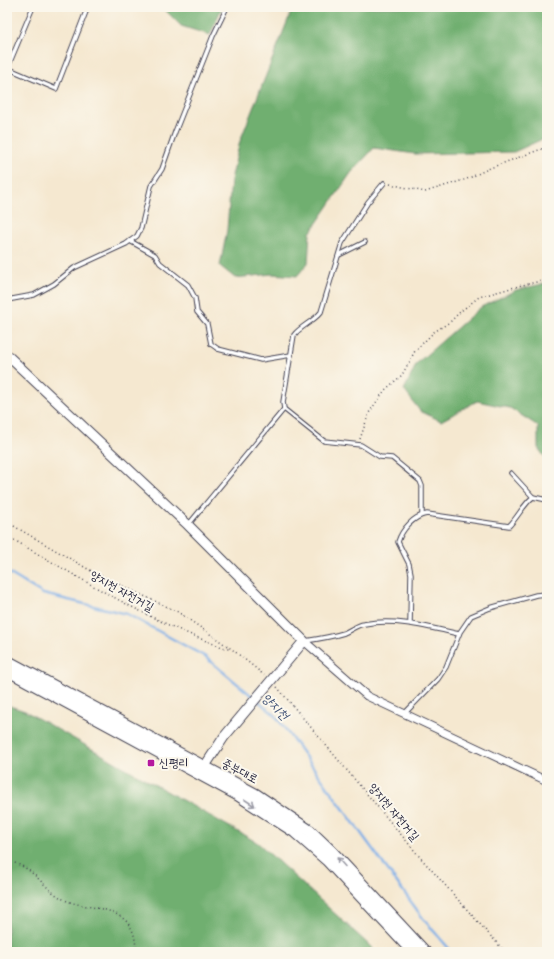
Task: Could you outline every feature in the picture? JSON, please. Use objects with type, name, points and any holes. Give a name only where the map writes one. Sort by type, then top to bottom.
[{"type":"main road","name":"중부대로","points":[[7,661],[202,771],[295,832],[327,860],[414,952]]},
{"type":"main road","name":"중부대로","points":[[7,670],[202,771],[256,794],[310,831],[332,852],[425,952]]},
{"type":"street","points":[[7,355],[188,525],[304,641],[367,696],[547,780]]},
{"type":"street","points":[[202,771],[224,737],[304,641]]},
{"type":"lane","points":[[33,7],[7,69],[56,89],[86,8],[83,7]]},
{"type":"lane","points":[[7,300],[34,295],[54,284],[74,268],[130,241],[137,236],[141,228],[151,186],[162,169],[181,117],[227,7]]},
{"type":"lane","points":[[384,183],[368,202],[342,243],[321,312],[316,318],[298,330],[294,335],[283,402],[284,409],[324,441],[358,444],[380,457],[392,458],[420,481],[422,486],[422,515]]},
{"type":"lane","points":[[130,241],[155,255],[160,263],[188,285],[195,298],[197,312],[207,324],[211,344],[218,349],[261,360],[291,355]]},
{"type":"lane","points":[[339,255],[365,242]]},
{"type":"lane","points":[[188,525],[284,409]]},
{"type":"lane","points":[[511,473],[532,497],[547,500]]},
{"type":"lane","points":[[410,623],[411,574],[398,542],[400,534],[418,516],[427,514],[509,526],[516,519],[526,502],[532,497]]},
{"type":"lane","points":[[404,714],[438,679],[446,667],[459,634],[471,616],[536,595],[547,594]]},
{"type":"lane","points":[[304,641],[324,638],[345,632],[362,624],[410,623],[459,634]]},
{"type":"path","points":[[384,183],[425,192],[467,179],[490,168],[547,148]]},
{"type":"path","points":[[358,444],[369,413],[375,404],[385,390],[402,375],[415,351],[434,332],[450,322],[479,297],[547,280]]},
{"type":"path","name":"양지천 자전거길","points":[[7,522],[93,572],[178,612],[233,650],[270,683],[414,850],[505,952]]},
{"type":"path","name":"양지천 자전거길","points":[[7,536],[149,617],[208,642],[233,650]]},
{"type":"path","points":[[7,861],[28,869],[64,900],[86,907],[112,912],[125,920],[135,936],[136,952]]},
{"type":"green space","points":[[162,7],[222,7],[210,35],[181,26]]},
{"type":"green space","points":[[293,7],[547,7],[547,137],[514,152],[415,154],[374,148],[351,173],[310,233],[308,263],[297,276],[272,274],[235,278],[220,266],[227,230],[231,180],[240,141]]},
{"type":"green space","points":[[547,283],[547,460],[538,448],[538,426],[510,408],[477,401],[441,421],[420,411],[404,390],[417,363],[481,307],[516,290]]},
{"type":"green space","points":[[7,705],[25,711],[258,843],[375,952],[7,952]]},
{"type":"waterway","name":"양지천","points":[[7,572],[43,594],[127,614],[204,656],[275,715],[425,921],[452,952]]},
{"type":"place","name":"신평리","points":[[151,763]]}]
